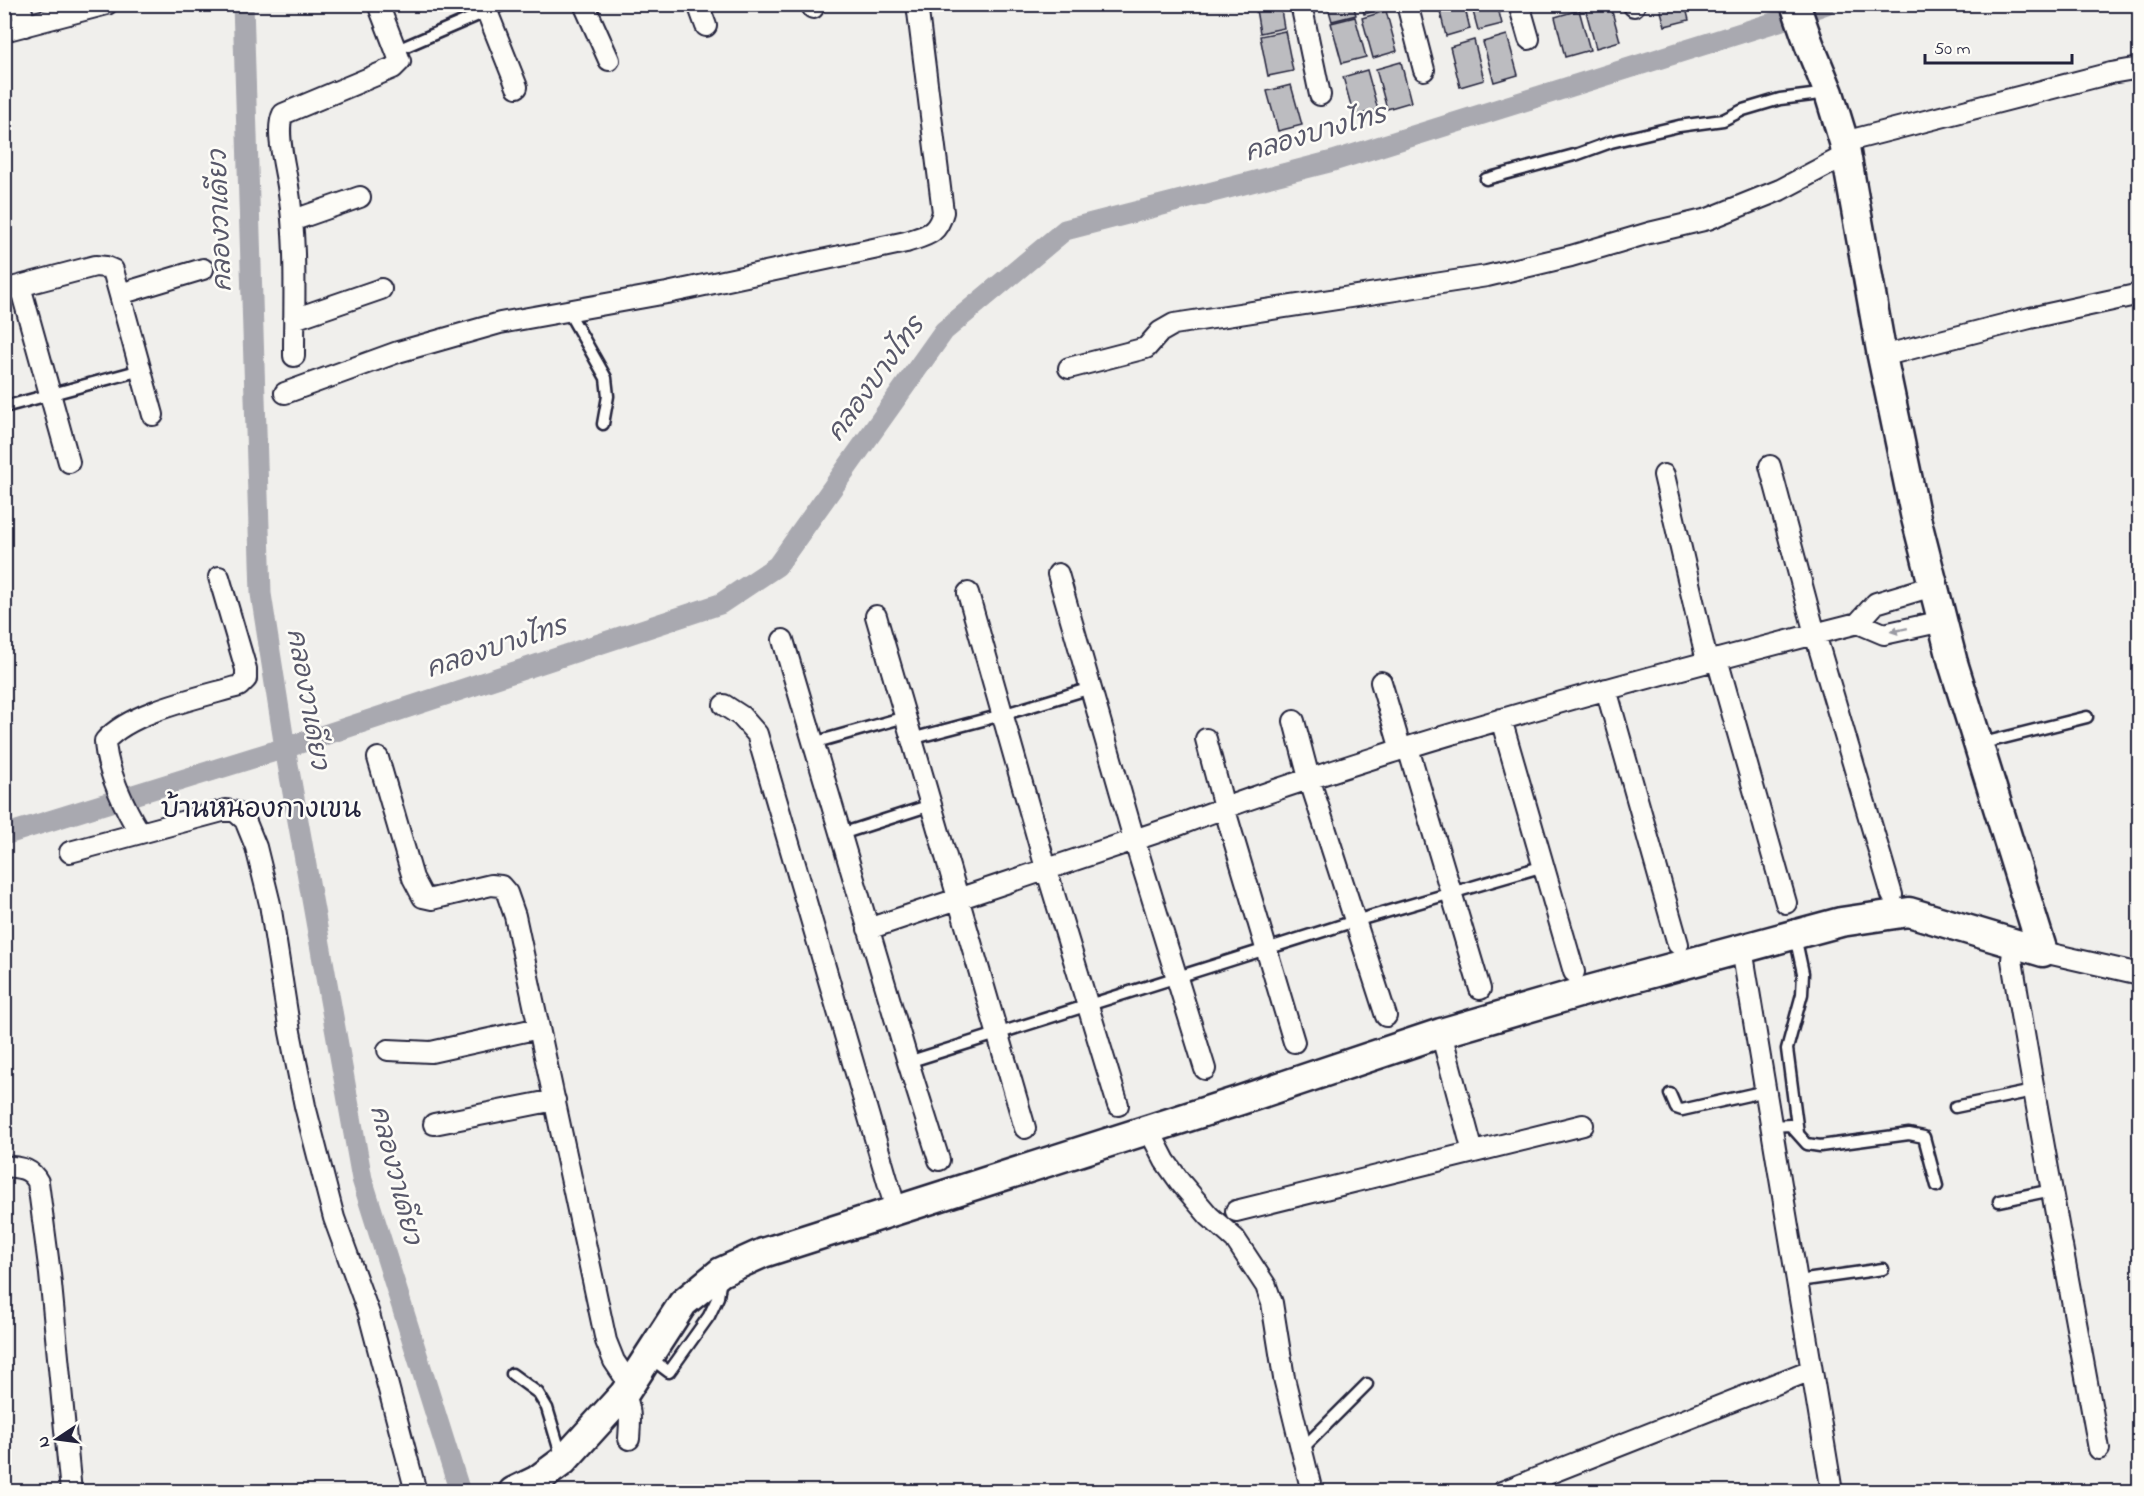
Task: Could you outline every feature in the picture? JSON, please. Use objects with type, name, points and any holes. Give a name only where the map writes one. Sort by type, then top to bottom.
[{"type":"street","points":[[20,4],[25,26]]},
{"type":"street","points":[[4,31],[107,4]]},
{"type":"street","points":[[294,356],[294,220],[282,148],[280,120],[284,114],[393,68],[400,61],[378,4]]},
{"type":"street","points":[[585,4],[609,60]]},
{"type":"street","points":[[698,4],[706,26]]},
{"type":"street","points":[[285,393],[398,352],[500,323],[667,293],[906,242],[932,233],[940,224],[943,212],[917,4]]},
{"type":"street","points":[[1301,4],[1320,95]]},
{"type":"street","points":[[1407,4],[1424,70]]},
{"type":"street","points":[[1519,4],[1529,39]]},
{"type":"street","points":[[1795,4],[1829,93],[1845,149],[1882,356],[1915,514],[1942,621],[2043,952]]},
{"type":"street","points":[[492,7],[517,87]]},
{"type":"street","points":[[1069,368],[1146,348],[1160,332],[1174,324],[1487,276],[1649,232],[1708,219],[1780,190],[1845,149],[2110,73],[2139,68]]},
{"type":"street","points":[[294,220],[360,196]]},
{"type":"street","points":[[69,462],[50,395],[12,288],[95,266],[113,270],[153,416]]},
{"type":"street","points":[[120,294],[203,269]]},
{"type":"street","points":[[294,319],[381,289]]},
{"type":"street","points":[[1882,356],[2030,318],[2139,294]]},
{"type":"street","points":[[1770,466],[1815,634],[1892,895]]},
{"type":"street","points":[[1664,475],[1712,660],[1786,903]]},
{"type":"street","points":[[1058,574],[1134,839],[1205,1069]]},
{"type":"street","points":[[135,825],[113,776],[105,750],[105,741],[111,734],[148,714],[239,686],[246,679],[246,669],[219,577]]},
{"type":"street","points":[[868,929],[1176,826],[1310,778],[1606,689],[1857,623],[1876,603],[1934,586]]},
{"type":"street","points":[[968,593],[1086,1005],[1118,1105]]},
{"type":"street","points":[[876,616],[1025,1128]]},
{"type":"street","points":[[1857,623],[1884,634],[1942,621]]},
{"type":"street","points":[[783,640],[939,1160]]},
{"type":"street","points":[[1381,682],[1451,893],[1480,989]]},
{"type":"street","points":[[1606,689],[1678,944]]},
{"type":"street","points":[[724,705],[741,716],[757,734],[896,1210]]},
{"type":"street","points":[[1501,719],[1574,972]]},
{"type":"street","points":[[1294,722],[1386,1016]]},
{"type":"street","points":[[1206,738],[1265,949],[1294,1042]]},
{"type":"street","points":[[378,758],[413,878],[423,897],[432,899],[491,885],[501,886],[507,893],[515,916],[606,1341],[627,1390],[630,1415],[629,1439]]},
{"type":"street","points":[[70,852],[135,825],[226,810],[236,812],[245,820],[256,847],[270,904],[290,1032],[320,1167],[334,1218],[369,1314],[416,1491]]},
{"type":"street","points":[[513,1491],[536,1481],[563,1461],[627,1390],[683,1303],[721,1272],[764,1252],[1241,1100],[1441,1033],[1841,921],[1909,912],[2043,952],[2139,974]]},
{"type":"street","points":[[2014,944],[2012,960],[2033,1091],[2099,1449]]},
{"type":"street","points":[[1742,949],[1832,1491]]},
{"type":"street","points":[[388,1050],[431,1052],[539,1028]]},
{"type":"street","points":[[1441,1033],[1473,1152]]},
{"type":"street","points":[[434,1124],[555,1100]]},
{"type":"street","points":[[1236,1211],[1583,1125]]},
{"type":"street","points":[[1148,1128],[1165,1161],[1180,1182],[1209,1216],[1235,1239],[1266,1286],[1272,1303],[1284,1378],[1312,1491]]},
{"type":"street","points":[[4,1166],[21,1168],[33,1173],[38,1182],[50,1274],[71,1491]]},
{"type":"street","points":[[1502,1491],[1811,1370]]},
{"type":"lane","points":[[397,50],[492,7]]},
{"type":"lane","points":[[1486,179],[1578,154],[1611,142],[1679,126],[1723,120],[1743,110],[1780,99],[1829,93]]},
{"type":"lane","points":[[568,311],[606,378],[608,396],[603,424]]},
{"type":"lane","points":[[4,407],[141,370]]},
{"type":"lane","points":[[911,739],[1091,688]]},
{"type":"lane","points":[[813,743],[905,717]]},
{"type":"lane","points":[[1979,744],[2087,717]]},
{"type":"lane","points":[[841,834],[931,805]]},
{"type":"lane","points":[[908,1062],[1355,921],[1544,866]]},
{"type":"lane","points":[[1795,934],[1803,973],[1802,994],[1787,1049],[1798,1134]]},
{"type":"lane","points":[[1670,1094],[1676,1108],[1682,1110],[1766,1091]]},
{"type":"lane","points":[[1955,1107],[2033,1091]]},
{"type":"lane","points":[[1771,1126],[1790,1125],[1807,1144],[1820,1146],[1909,1134],[1924,1137],[1937,1186]]},
{"type":"lane","points":[[2000,1201],[2052,1190]]},
{"type":"lane","points":[[1798,1281],[1883,1269]]},
{"type":"lane","points":[[512,1374],[538,1393],[548,1408],[563,1461]]},
{"type":"lane","points":[[1301,1450],[1367,1384]]},
{"type":"building","points":[[1255,4],[1280,4],[1284,28],[1260,33]]},
{"type":"building","points":[[1327,4],[1353,4],[1356,15],[1332,21]]},
{"type":"building","points":[[1362,4],[1387,4],[1388,8],[1364,14]]},
{"type":"building","points":[[1438,4],[1464,4],[1470,29],[1446,36]]},
{"type":"building","points":[[1471,4],[1497,4],[1502,24],[1478,30]]},
{"type":"building","points":[[1598,4],[1610,4],[1620,41],[1596,48],[1585,8]]},
{"type":"building","points":[[1659,4],[1685,4],[1689,20],[1665,26]]},
{"type":"building","points":[[1579,10],[1590,50],[1565,57],[1555,17]]},
{"type":"building","points":[[1386,11],[1397,51],[1373,58],[1362,18]]},
{"type":"building","points":[[1355,17],[1366,57],[1342,63],[1331,23]]},
{"type":"building","points":[[1285,31],[1293,71],[1268,76],[1260,36]]},
{"type":"building","points":[[1507,35],[1518,75],[1494,82],[1483,42]]},
{"type":"building","points":[[1474,40],[1484,80],[1460,87],[1450,47]]},
{"type":"building","points":[[1401,62],[1411,102],[1387,109],[1376,69]]},
{"type":"building","points":[[1367,70],[1378,110],[1354,116],[1343,77]]},
{"type":"building","points":[[1291,85],[1302,125],[1278,131],[1267,91]]},
{"type":"waterway","name":"คลองวาเดียว","points":[[243,4],[261,594],[285,748],[362,1179],[460,1492]]},
{"type":"waterway","name":"คลองบางไทร","points":[[4,835],[285,748],[720,604],[777,566],[944,331],[1065,230],[1333,161],[1776,22],[1826,4]]},
{"type":"district","name":"บ้านหนองกางเขน","points":[[261,810]]}]
